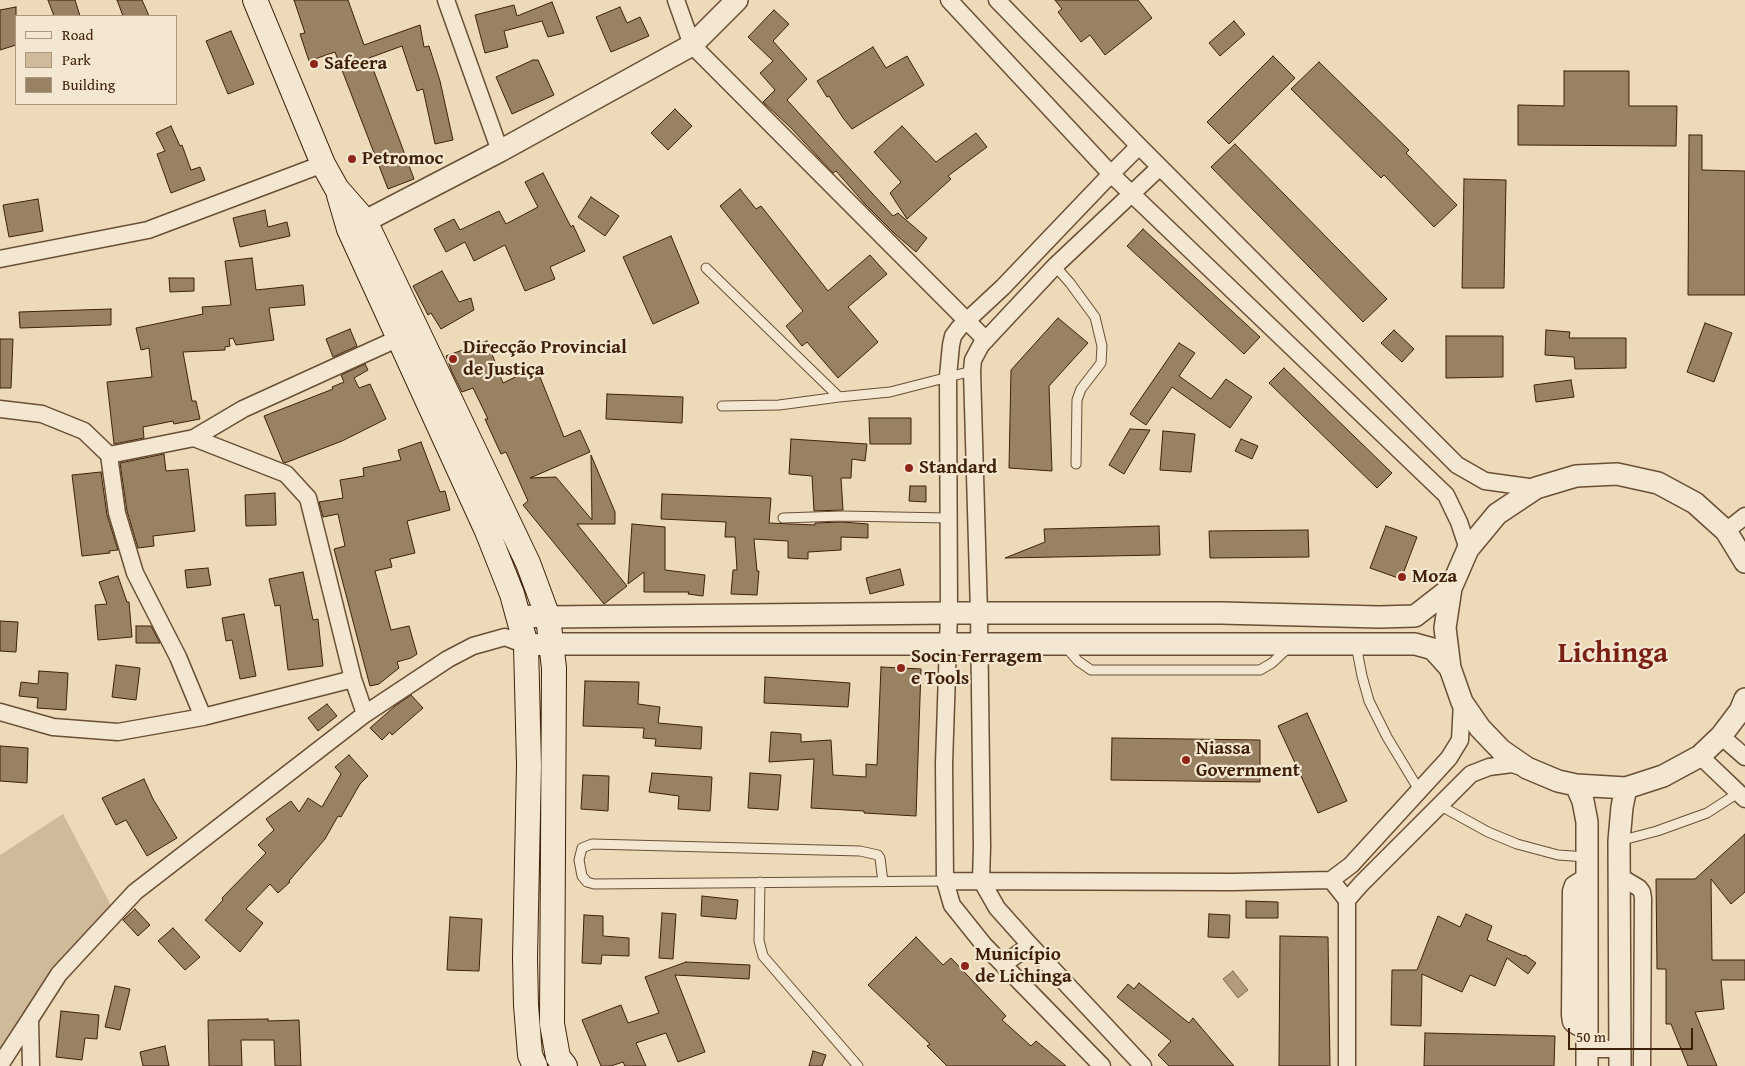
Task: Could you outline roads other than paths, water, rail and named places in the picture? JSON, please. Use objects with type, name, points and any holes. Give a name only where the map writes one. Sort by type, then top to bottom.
[{"type":"main road","points":[[255,0],[323,164],[357,225],[528,563],[548,617],[554,668],[552,1024],[558,1063]]},
{"type":"main road","points":[[357,225],[399,338],[487,531],[519,616],[515,641],[529,764],[524,958],[530,1055],[535,1066]]},
{"type":"main road","points":[[528,832],[553,832]]},
{"type":"main road","points":[[527,879],[552,878]]},
{"type":"street","points":[[446,0],[500,151]]},
{"type":"street","points":[[676,0],[692,45],[986,340]]},
{"type":"street","points":[[357,225],[500,151],[692,45],[737,0]]},
{"type":"street","points":[[997,0],[1139,146],[1457,466],[1485,481],[1536,488]]},
{"type":"street","points":[[951,1],[1111,174],[1446,495],[1459,522],[1468,549]]},
{"type":"street","points":[[1102,1066],[984,945],[952,905],[945,881],[944,764],[949,613],[948,376],[950,345],[958,328],[1003,287],[1139,146]]},
{"type":"street","points":[[0,259],[148,230],[323,164]]},
{"type":"street","points":[[1143,1066],[997,908],[981,880],[979,613],[972,371],[976,352],[986,340],[1055,266],[1160,167]]},
{"type":"street","points":[[109,455],[194,438],[243,408],[399,338]]},
{"type":"street","points":[[0,409],[42,414],[84,431],[109,455],[118,513],[135,573],[178,657],[203,717]]},
{"type":"street","points":[[194,438],[286,474],[308,498],[353,679],[364,714]]},
{"type":"street","points":[[1527,768],[1501,750],[1480,728],[1462,702],[1450,668],[1445,628],[1451,588],[1468,549],[1498,514],[1536,488],[1576,476],[1617,474],[1658,483],[1695,503],[1726,531],[1745,562]]},
{"type":"street","points":[[1726,531],[1745,516]]},
{"type":"street","points":[[519,616],[1221,613],[1353,617],[1415,616],[1451,588]]},
{"type":"street","points":[[1220,644],[1221,613]]},
{"type":"street","points":[[1127,614],[1127,644]]},
{"type":"street","points":[[1353,617],[1356,644]]},
{"type":"street","points":[[0,1064],[59,974],[135,892],[364,714],[448,659],[473,646],[515,641],[552,644],[1414,644],[1434,650],[1450,668]]},
{"type":"street","points":[[0,712],[53,727],[118,732],[203,717],[353,679]]},
{"type":"street","points":[[1347,900],[1471,774],[1489,767],[1512,764],[1558,781],[1576,785],[1626,788],[1663,776],[1700,756],[1721,736],[1740,711],[1745,699]]},
{"type":"street","points":[[945,881],[1243,882],[1331,880],[1356,859],[1449,758],[1460,740],[1462,702]]},
{"type":"street","points":[[1721,736],[1745,757]]},
{"type":"street","points":[[1700,756],[1742,796]]},
{"type":"street","points":[[1576,785],[1587,822],[1587,1049],[1620,1058],[1619,841],[1626,788]]},
{"type":"street","points":[[1419,790],[1440,805]]},
{"type":"street","points":[[1619,876],[1639,888],[1642,892],[1642,1066]]},
{"type":"street","points":[[1331,880],[1347,900],[1347,1066]]},
{"type":"street","points":[[1004,964],[1030,945]]},
{"type":"street","points":[[1620,983],[1641,983]]},
{"type":"street","points":[[30,1019],[30,1066]]},
{"type":"lane","points":[[1055,266],[1095,317],[1102,346],[1102,363],[1081,390],[1078,400],[1076,464]]},
{"type":"lane","points":[[706,268],[839,397]]},
{"type":"lane","points":[[722,406],[779,404],[890,392],[972,371]]},
{"type":"lane","points":[[783,518],[842,516],[948,518]]},
{"type":"lane","points":[[1064,644],[1078,661],[1091,670],[1260,670],[1272,663],[1292,644]]},
{"type":"lane","points":[[1356,644],[1369,701],[1387,737],[1419,790]]},
{"type":"lane","points":[[1619,841],[1657,831],[1708,813],[1742,796]]},
{"type":"lane","points":[[1440,805],[1488,832],[1517,844],[1558,855],[1587,867]]},
{"type":"lane","points":[[883,882],[878,855],[860,850],[592,844],[582,848],[579,860],[582,876],[587,882],[594,884],[760,882],[883,882],[945,881]]},
{"type":"lane","points":[[760,882],[759,941],[763,956],[858,1066]]},
{"type":"place","name":"Safeera","points":[[314,64]]},
{"type":"place","name":"Petromoc","points":[[352,159]]},
{"type":"place","name":"Direcção Provincial de Justiça","points":[[453,359]]},
{"type":"place","name":"Standard","points":[[909,468]]},
{"type":"place","name":"Moza","points":[[1402,577]]},
{"type":"place","name":"Socin Ferragem e Tools","points":[[901,668]]},
{"type":"place","name":"Niassa Government","points":[[1186,760]]},
{"type":"place","name":"Município de Lichinga","points":[[965,966]]},
{"type":"district","name":"Lichinga","points":[[1613,655]]}]
